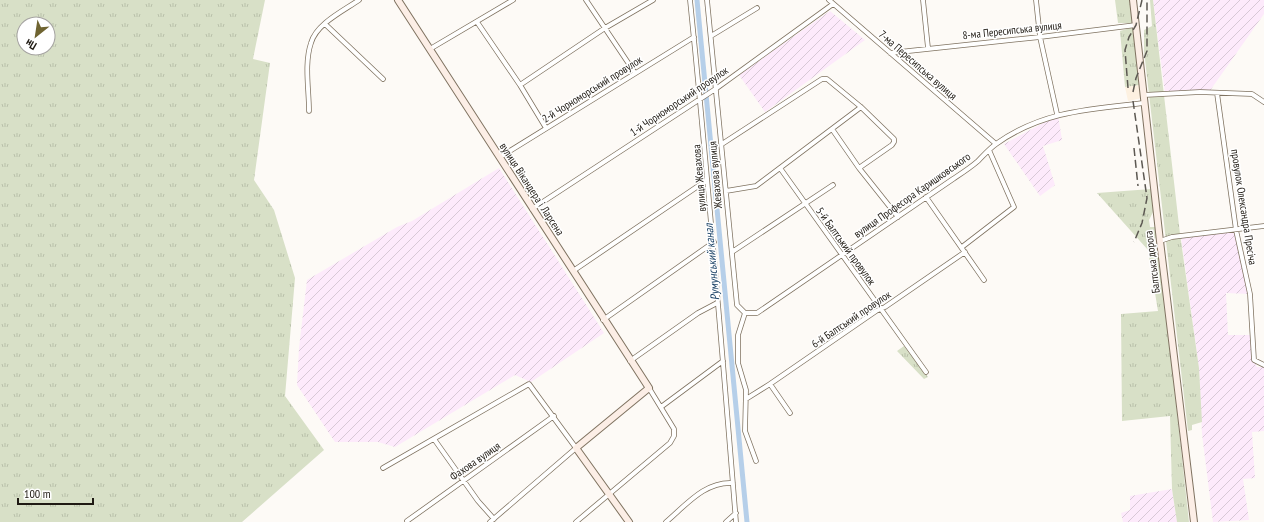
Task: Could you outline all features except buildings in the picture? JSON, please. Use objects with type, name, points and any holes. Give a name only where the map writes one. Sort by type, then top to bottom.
[{"type":"street","points":[[310,111],[307,70],[311,42],[325,24],[358,0]]},
{"type":"street","name":"вулиця Вікандера і Ларсена","points":[[398,0],[674,429],[674,436],[670,443],[608,494]]},
{"type":"street","points":[[430,49],[513,0]]},
{"type":"street","points":[[586,0],[635,73]]},
{"type":"street","points":[[520,85],[605,28],[653,0]]},
{"type":"street","name":"вулиця Жевахова","points":[[690,0],[702,97],[707,180],[714,242],[717,303],[736,522]]},
{"type":"street","name":"Жевахова вулиця","points":[[708,0],[715,89],[722,144],[737,305],[745,313]]},
{"type":"street","name":"7-ма Пересипська вулиця","points":[[828,0],[996,144]]},
{"type":"street","points":[[923,0],[928,48]]},
{"type":"street","points":[[1036,0],[1040,37],[1057,114]]},
{"type":"street","name":"Балтська дорога","points":[[1133,0],[1194,522]]},
{"type":"street","name":"1-й Чорноморський провулок","points":[[532,209],[715,89],[833,4]]},
{"type":"street","points":[[711,36],[757,8]]},
{"type":"street","points":[[477,22],[520,85],[546,128]]},
{"type":"street","points":[[325,24],[383,79]]},
{"type":"street","name":"8-ма Пересипська вулиця","points":[[890,53],[1136,25]]},
{"type":"street","name":"2-й Чорноморський провулок","points":[[500,157],[694,37]]},
{"type":"street","points":[[722,144],[822,79],[827,79],[861,106],[894,142],[859,168]]},
{"type":"street","points":[[1144,95],[1217,93],[1252,94],[1264,102]]},
{"type":"street","name":"провулок Олександра Пресіча","points":[[1217,93],[1236,230],[1250,294],[1254,360],[1264,365]]},
{"type":"street","name":"вулиця Професора Каришковського","points":[[745,313],[757,313],[972,166],[996,144],[1023,128],[1057,114],[1144,103]]},
{"type":"street","points":[[726,191],[756,186],[861,106]]},
{"type":"street","points":[[832,129],[859,168],[898,217]]},
{"type":"street","points":[[962,247],[1014,208],[989,150]]},
{"type":"street","name":"5-й Балтський провулок","points":[[780,168],[805,205],[926,372]]},
{"type":"street","points":[[573,271],[707,180]]},
{"type":"street","points":[[732,252],[833,185]]},
{"type":"street","points":[[926,197],[984,280]]},
{"type":"street","points":[[1160,241],[1172,237],[1264,226]]},
{"type":"street","points":[[603,320],[714,242]]},
{"type":"street","name":"6-й Балтський провулок","points":[[746,399],[965,252]]},
{"type":"street","points":[[630,361],[698,313],[717,303]]},
{"type":"street","points":[[745,313],[738,335],[738,363],[746,399],[744,411],[745,431],[756,461]]},
{"type":"street","points":[[661,407],[723,361]]},
{"type":"street","points":[[383,468],[530,384],[629,522]]},
{"type":"street","points":[[770,384],[790,413]]},
{"type":"street","points":[[434,439],[492,520],[648,388]]},
{"type":"street","name":"Фахова вулиця","points":[[407,521],[554,416]]},
{"type":"street","points":[[666,522],[706,488],[726,483],[733,483]]},
{"type":"street","points":[[576,522],[608,494]]},
{"type":"street","points":[[726,522],[736,513]]},
{"type":"shaded area","points":[[1153,0],[1264,0],[1264,14],[1209,92],[1165,93]]},
{"type":"shaded area","points":[[830,11],[865,40],[765,112],[739,75]]},
{"type":"shaded area","points":[[1139,85],[1142,98],[1128,101],[1125,87]]},
{"type":"shaded area","points":[[1058,115],[1062,140],[1043,146],[1055,185],[1040,196],[1004,144]]},
{"type":"shaded area","points":[[499,168],[604,333],[531,382],[515,375],[395,447],[378,442],[335,442],[297,385],[299,348],[307,280],[397,227],[412,221]]},
{"type":"shaded area","points":[[1236,231],[1249,294],[1226,293],[1228,335],[1251,335],[1253,360],[1257,367],[1264,367],[1264,431],[1252,432],[1255,478],[1243,479],[1249,520],[1213,522],[1202,434],[1199,368],[1181,237]]},
{"type":"shaded area","points":[[1172,489],[1177,522],[1123,522],[1121,513],[1130,510],[1130,496]]},
{"type":"green space","points":[[0,0],[265,0],[253,59],[270,63],[254,180],[274,210],[295,278],[285,396],[324,450],[242,522],[0,522]]},
{"type":"green space","points":[[1115,0],[1130,0],[1133,23],[1118,23]]},
{"type":"green space","points":[[1150,0],[1153,0],[1180,234],[1199,368],[1202,422],[1192,425],[1192,430],[1188,431],[1144,51],[1144,30],[1152,26]]},
{"type":"green space","points":[[1133,27],[1139,85],[1125,87],[1120,31]]},
{"type":"green space","points":[[1151,189],[1154,210],[1149,220],[1150,227],[1157,227],[1158,238],[1151,239],[1152,249],[1148,250],[1097,193]]},
{"type":"green space","points":[[1160,256],[1189,522],[1177,522],[1172,489],[1170,416],[1122,421],[1121,314],[1158,311],[1149,257]]},
{"type":"green space","points":[[904,346],[928,377],[924,379],[897,351]]},
{"type":"waterway","name":"Румунський канал","points":[[697,0],[747,522]]},
{"type":"railway","points":[[1128,88],[1125,50],[1129,37],[1136,25],[1142,0]]},
{"type":"railway","points":[[1133,92],[1136,78],[1147,51],[1147,0]]},
{"type":"railway","points":[[1133,101],[1147,198],[1142,223],[1134,242]]},
{"type":"railway","points":[[1134,148],[1138,186]]}]
